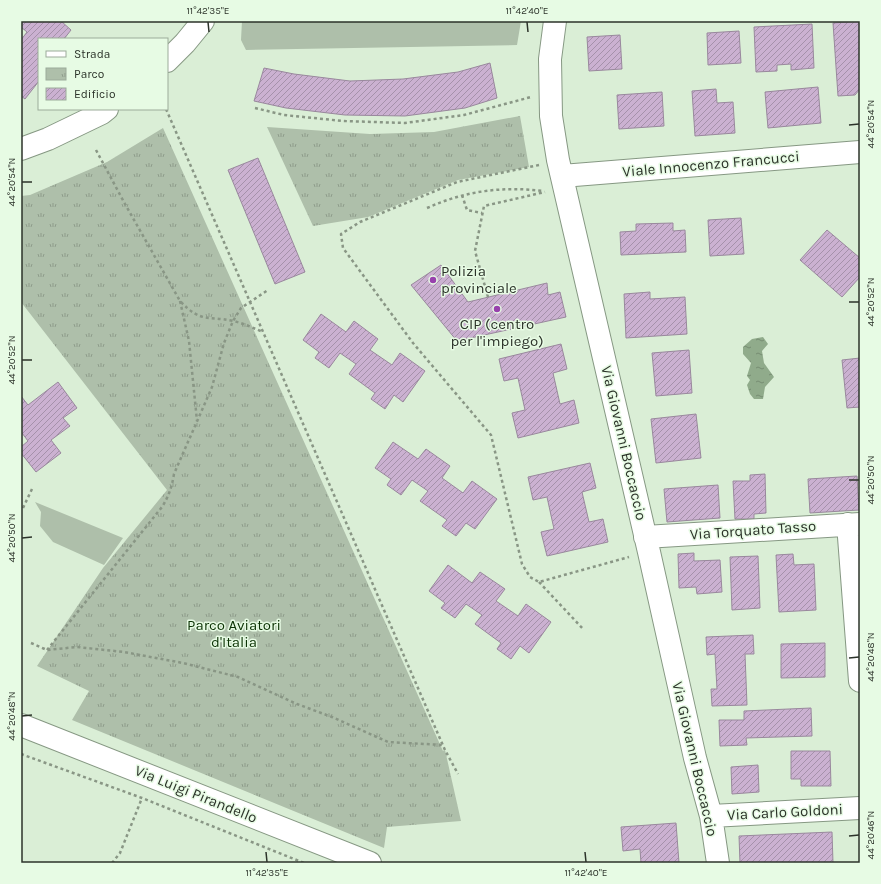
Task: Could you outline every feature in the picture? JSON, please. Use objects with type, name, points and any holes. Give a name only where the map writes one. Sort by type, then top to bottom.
[{"type":"street","points":[[168,60],[185,43],[203,21]]},
{"type":"street","name":"Via Giovanni Boccaccio","points":[[555,21],[550,59],[551,116],[558,160],[640,546],[711,816],[718,863]]},
{"type":"street","points":[[21,149],[48,138],[106,110]]},
{"type":"street","name":"Viale Innocenzo Francucci","points":[[562,176],[860,152]]},
{"type":"street","points":[[854,524],[860,681]]},
{"type":"street","name":"Via Torquato Tasso","points":[[640,546],[854,524]]},
{"type":"street","name":"Via Luigi Pirandello","points":[[21,725],[370,863]]},
{"type":"street","name":"Via Carlo Goldoni","points":[[711,816],[860,808]]},
{"type":"path","points":[[255,108],[284,115],[343,121],[405,122],[464,115],[531,97]]},
{"type":"path","points":[[166,110],[443,745],[458,774]]},
{"type":"path","points":[[96,150],[180,301],[189,311],[202,318],[233,321],[263,332]]},
{"type":"path","points":[[544,164],[457,182],[360,222],[341,234],[343,248],[408,336],[491,435],[522,564],[530,577],[539,582],[584,630]]},
{"type":"path","points":[[427,208],[448,199],[480,191],[525,189],[546,192],[484,206],[475,251],[488,297]]},
{"type":"path","points":[[462,195],[467,210],[482,214]]},
{"type":"path","points":[[48,650],[162,507],[169,496],[174,474],[212,387],[224,343],[233,321],[241,308],[268,290]]},
{"type":"path","points":[[180,301],[188,341],[197,421]]},
{"type":"path","points":[[23,508],[32,489]]},
{"type":"path","points":[[539,582],[640,546]]},
{"type":"path","points":[[31,643],[48,650],[77,647],[124,652],[183,663],[238,677],[297,704],[332,717],[388,742],[443,745]]},
{"type":"path","points":[[21,754],[142,798],[304,863]]},
{"type":"path","points":[[112,863],[120,853],[142,798]]},
{"type":"green space","points":[[242,21],[521,21],[517,45],[246,50],[241,40]]},
{"type":"green space","points":[[520,116],[529,167],[458,180],[368,217],[313,226],[267,127],[370,134],[434,132]]},
{"type":"green space","name":"Parco Aviatori d'Italia","points":[[163,128],[443,751],[445,750],[461,821],[387,827],[384,848],[72,720],[89,691],[37,666],[103,568],[167,490],[21,302],[21,196],[30,195],[107,162]]},
{"type":"green space","points":[[35,502],[123,538],[104,565],[53,542],[40,526],[41,512]]},
{"type":"water","points":[[763,337],[768,344],[762,351],[764,363],[774,377],[765,387],[763,399],[754,399],[750,394],[747,385],[750,380],[747,376],[751,363],[743,354],[743,347],[752,339]]},
{"type":"building","points":[[21,21],[61,21],[71,30],[65,38],[38,38],[38,82],[25,99],[21,96],[21,40],[27,32],[21,27]]},
{"type":"building","points":[[860,21],[860,89],[855,95],[838,96],[833,23]]},
{"type":"building","points":[[812,24],[814,68],[791,70],[791,64],[777,65],[777,71],[756,72],[754,27]]},
{"type":"building","points":[[739,31],[741,63],[708,65],[707,33]]},
{"type":"building","points":[[620,35],[622,69],[589,71],[587,37]]},
{"type":"building","points":[[490,63],[497,98],[465,108],[405,116],[345,115],[286,108],[254,101],[264,68],[294,74],[350,81],[403,79],[458,72]]},
{"type":"building","points":[[818,87],[821,123],[768,128],[765,92]]},
{"type":"building","points":[[716,89],[717,103],[733,102],[735,133],[695,136],[692,91]]},
{"type":"building","points":[[662,92],[664,126],[619,129],[617,95]]},
{"type":"building","points":[[258,158],[305,272],[275,284],[228,170]]},
{"type":"building","points":[[741,218],[744,254],[710,256],[708,220]]},
{"type":"building","points":[[673,223],[673,231],[685,230],[686,252],[621,255],[620,232],[636,231],[636,224]]},
{"type":"building","points":[[827,230],[860,258],[860,277],[842,297],[800,260]]},
{"type":"building","name":"CIP (centro per l'impiego)","points":[[441,265],[468,302],[547,283],[548,295],[560,292],[566,317],[457,341],[411,285]]},
{"type":"building","points":[[650,292],[650,299],[685,297],[687,334],[626,338],[624,294]]},
{"type":"building","points":[[321,314],[346,332],[354,321],[378,339],[370,350],[392,365],[400,353],[425,371],[403,402],[394,395],[385,409],[371,399],[375,393],[349,374],[356,364],[340,353],[329,368],[315,358],[319,352],[303,340]]},
{"type":"building","points":[[561,344],[567,369],[553,373],[560,404],[574,400],[579,423],[518,438],[512,413],[525,410],[518,378],[504,381],[499,359]]},
{"type":"building","points":[[689,350],[692,393],[656,396],[652,353]]},
{"type":"building","points":[[860,358],[860,407],[847,408],[842,360]]},
{"type":"building","points":[[58,382],[77,408],[63,418],[70,426],[51,440],[61,453],[36,472],[21,453],[21,447],[28,441],[22,433],[21,434],[21,396],[28,405]]},
{"type":"building","points":[[696,414],[701,458],[656,463],[651,419]]},
{"type":"building","points":[[393,442],[418,459],[426,449],[450,466],[442,478],[463,493],[472,481],[497,499],[475,529],[466,523],[456,536],[442,526],[447,520],[420,501],[428,491],[412,480],[401,495],[387,485],[391,479],[375,468]]},
{"type":"building","points":[[590,463],[596,488],[582,492],[589,522],[603,519],[608,542],[547,556],[541,532],[554,529],[547,497],[533,500],[528,477]]},
{"type":"building","points":[[765,474],[766,513],[754,514],[754,519],[735,519],[733,481],[750,481],[750,475]]},
{"type":"building","points":[[857,476],[859,510],[810,513],[808,479]]},
{"type":"building","points":[[718,485],[720,518],[667,522],[664,489]]},
{"type":"building","points":[[694,553],[694,561],[720,560],[722,592],[697,594],[696,587],[679,588],[678,554]]},
{"type":"building","points":[[793,554],[794,565],[814,564],[816,610],[779,612],[776,555]]},
{"type":"building","points":[[758,556],[760,608],[732,610],[730,557]]},
{"type":"building","points":[[448,565],[472,583],[480,572],[505,589],[496,601],[518,616],[526,604],[551,622],[529,653],[520,646],[511,659],[497,649],[501,643],[475,624],[482,615],[466,604],[455,618],[441,608],[445,603],[429,591]]},
{"type":"building","points":[[753,635],[754,654],[745,654],[747,705],[712,706],[711,689],[717,689],[715,654],[707,655],[706,637]]},
{"type":"building","points":[[825,643],[825,677],[781,678],[781,644]]},
{"type":"building","points":[[811,708],[812,736],[746,738],[747,745],[720,746],[719,720],[744,720],[744,711]]},
{"type":"building","points":[[791,751],[830,751],[831,786],[801,786],[801,779],[791,779]]},
{"type":"building","points":[[758,765],[759,792],[732,794],[731,767]]},
{"type":"building","points":[[676,823],[679,863],[641,863],[640,849],[623,851],[621,827]]},
{"type":"building","points":[[832,832],[833,863],[740,863],[739,836]]},
{"type":"place","name":"Polizia provinciale","points":[[433,280]]},
{"type":"place","name":"CIP (centro per l'impiego)","points":[[497,309]]}]
